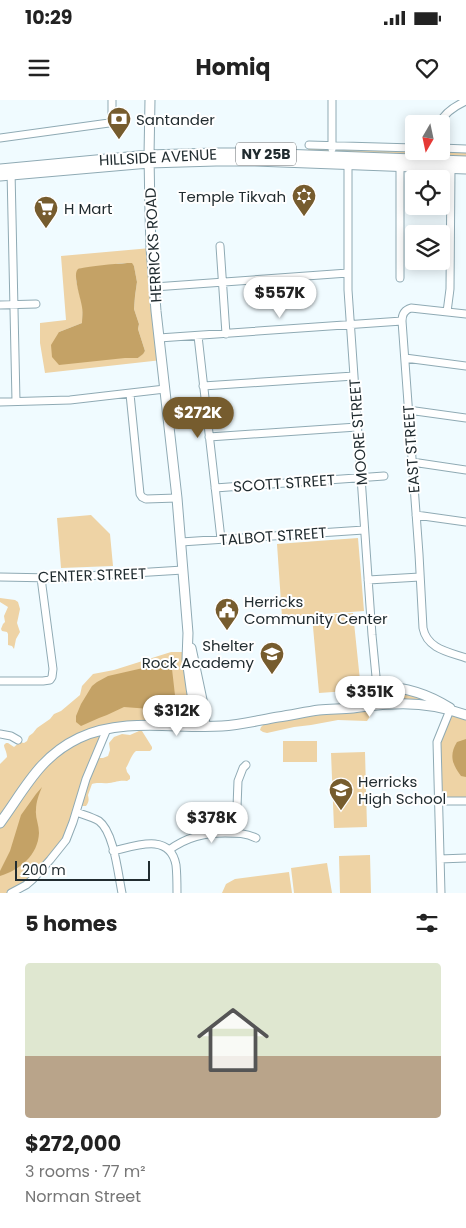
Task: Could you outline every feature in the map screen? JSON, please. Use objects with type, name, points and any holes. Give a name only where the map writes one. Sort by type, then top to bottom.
[{"type":"main road","name":"HERRICKS ROAD","points":[[150,100],[151,248],[177,498],[188,633]]},
{"type":"main road","name":"HILLSIDE AVENUE","points":[[0,176],[11,172],[149,159],[224,161],[332,160],[400,167],[437,160],[451,169],[466,169]]},
{"type":"main road","name":"HILLSIDE AVENUE","points":[[348,161],[437,160],[466,162]]},
{"type":"main road","name":"HILLSIDE AVENUE","points":[[0,170],[11,172]]},
{"type":"main road","points":[[188,633],[187,659],[192,701],[196,718],[204,726]]},
{"type":"main road","points":[[188,633],[205,714],[204,726]]},
{"type":"main road","points":[[376,687],[395,687],[426,695],[452,710]]},
{"type":"main road","points":[[175,725],[188,720],[192,701]]},
{"type":"main road","points":[[0,823],[32,776],[54,754],[80,738],[107,729],[175,725],[225,726],[320,710],[387,704],[412,704],[466,714]]},
{"type":"street","points":[[0,138],[109,123],[112,119],[112,100]]},
{"type":"street","points":[[332,100],[332,160]]},
{"type":"street","points":[[445,115],[466,101]]},
{"type":"street","points":[[309,144],[405,148]]},
{"type":"street","points":[[450,148],[466,149]]},
{"type":"street","name":"MOORE STREET","points":[[348,161],[350,325],[374,670],[376,687],[387,704]]},
{"type":"street","points":[[400,167],[400,278]]},
{"type":"street","points":[[447,312],[450,289],[451,169]]},
{"type":"street","points":[[11,172],[16,402]]},
{"type":"street","points":[[220,246],[226,334]]},
{"type":"street","points":[[154,286],[348,273]]},
{"type":"street","points":[[0,305],[36,304]]},
{"type":"street","points":[[159,338],[402,321],[403,314],[411,308],[466,314]]},
{"type":"street","name":"EAST STREET","points":[[402,321],[424,635],[434,646],[466,658]]},
{"type":"street","points":[[198,336],[220,539]]},
{"type":"street","points":[[405,358],[466,366]]},
{"type":"street","points":[[203,386],[354,376]]},
{"type":"street","points":[[0,402],[70,400],[165,389]]},
{"type":"street","points":[[130,394],[140,494],[142,498],[146,499],[177,498]]},
{"type":"street","points":[[408,410],[466,418]]},
{"type":"street","points":[[209,437],[358,427]]},
{"type":"street","points":[[412,462],[466,470]]},
{"type":"street","name":"SCOTT STREET","points":[[215,488],[384,476]]},
{"type":"street","points":[[416,515],[466,522]]},
{"type":"street","name":"TALBOT STREET","points":[[181,542],[364,530]]},
{"type":"street","name":"CENTER STREET","points":[[0,577],[86,577],[183,570]]},
{"type":"street","points":[[368,580],[420,577]]},
{"type":"street","points":[[0,681],[28,682],[50,680],[52,677],[53,669],[41,578]]},
{"type":"street","points":[[441,893],[437,740],[452,710]]},
{"type":"street","points":[[11,893],[33,879],[69,834],[86,779],[107,729]]},
{"type":"street","points":[[0,734],[11,736],[18,740]]},
{"type":"street","points":[[236,833],[238,781],[246,765]]},
{"type":"street","points":[[439,802],[466,800]]},
{"type":"street","points":[[76,812],[95,819],[110,836],[122,893]]},
{"type":"street","points":[[169,850],[184,840],[210,833],[246,834],[256,838]]},
{"type":"street","points":[[113,851],[143,844],[165,847],[174,858],[177,893]]},
{"type":"street","points":[[440,859],[466,858]]},
{"type":"shaded area","points":[[305,144],[405,148],[405,159],[312,156]]},
{"type":"shaded area","points":[[466,149],[466,161],[435,160],[450,160],[450,150]]},
{"type":"shaded area","points":[[151,248],[162,360],[45,373],[40,343],[40,323],[66,320],[61,256]],"holes":[[[131,263],[134,266],[137,282],[134,309],[145,351],[138,358],[125,358],[59,332],[82,323],[83,308],[76,280],[79,269]]]},
{"type":"shaded area","points":[[132,263],[137,282],[134,309],[145,351],[143,354],[138,358],[59,365],[52,357],[51,345],[59,332],[82,323],[82,309],[76,276],[78,269]]},
{"type":"shaded area","points":[[91,515],[110,534],[113,566],[61,568],[57,518]]},
{"type":"shaded area","points":[[358,538],[364,611],[282,617],[277,544]]},
{"type":"shaded area","points":[[0,598],[15,600],[18,602],[20,609],[17,623],[20,632],[14,649],[8,645],[7,632],[1,629],[5,622],[4,616],[8,607],[0,602]]},
{"type":"shaded area","points":[[353,613],[361,690],[319,693],[312,616]]},
{"type":"shaded area","points":[[171,652],[188,652],[192,703],[188,719],[183,722],[107,729],[97,755],[99,758],[108,756],[110,750],[109,743],[114,737],[122,734],[130,735],[139,731],[142,731],[152,749],[150,751],[135,752],[126,768],[130,776],[130,779],[127,781],[92,784],[87,805],[81,806],[71,828],[33,879],[11,893],[0,893],[0,764],[7,757],[4,745],[8,743],[14,747],[20,742],[24,743],[27,741],[37,728],[80,695],[82,686],[93,674],[114,670]]},
{"type":"shaded area","points":[[165,663],[171,665],[172,669],[176,704],[172,708],[163,710],[124,707],[81,726],[76,722],[76,716],[81,704],[92,686],[97,682],[108,676]]},
{"type":"shaded area","points":[[384,687],[395,687],[466,715],[466,801],[439,801],[437,740],[449,710],[387,704],[383,698]]},
{"type":"shaded area","points":[[355,710],[366,711],[371,715],[367,721],[338,720],[267,733],[260,730],[264,724],[303,715],[314,716]]},
{"type":"shaded area","points":[[466,739],[466,777],[461,776],[458,772],[452,755],[457,742]]},
{"type":"shaded area","points":[[283,741],[317,741],[317,762],[283,762]]},
{"type":"shaded area","points":[[365,752],[367,827],[334,828],[331,753]]},
{"type":"shaded area","points":[[42,787],[36,807],[39,833],[35,848],[21,866],[0,876],[0,871],[10,851],[21,815]]},
{"type":"shaded area","points":[[370,855],[371,893],[340,893],[339,856]]},
{"type":"shaded area","points":[[327,863],[332,893],[294,893],[291,868]]},
{"type":"shaded area","points":[[289,872],[292,893],[222,893],[226,884],[235,879]]},
{"type":"place","name":"Santander","points":[[119,140]]},
{"type":"place","name":"Temple Tikvah","points":[[304,217]]},
{"type":"place","name":"H Mart","points":[[46,229]]},
{"type":"place","name":"Herricks Community Center","points":[[227,631]]},
{"type":"place","name":"Shelter Rock Academy","points":[[272,675]]},
{"type":"place","name":"Herricks High School","points":[[341,811]]}]
